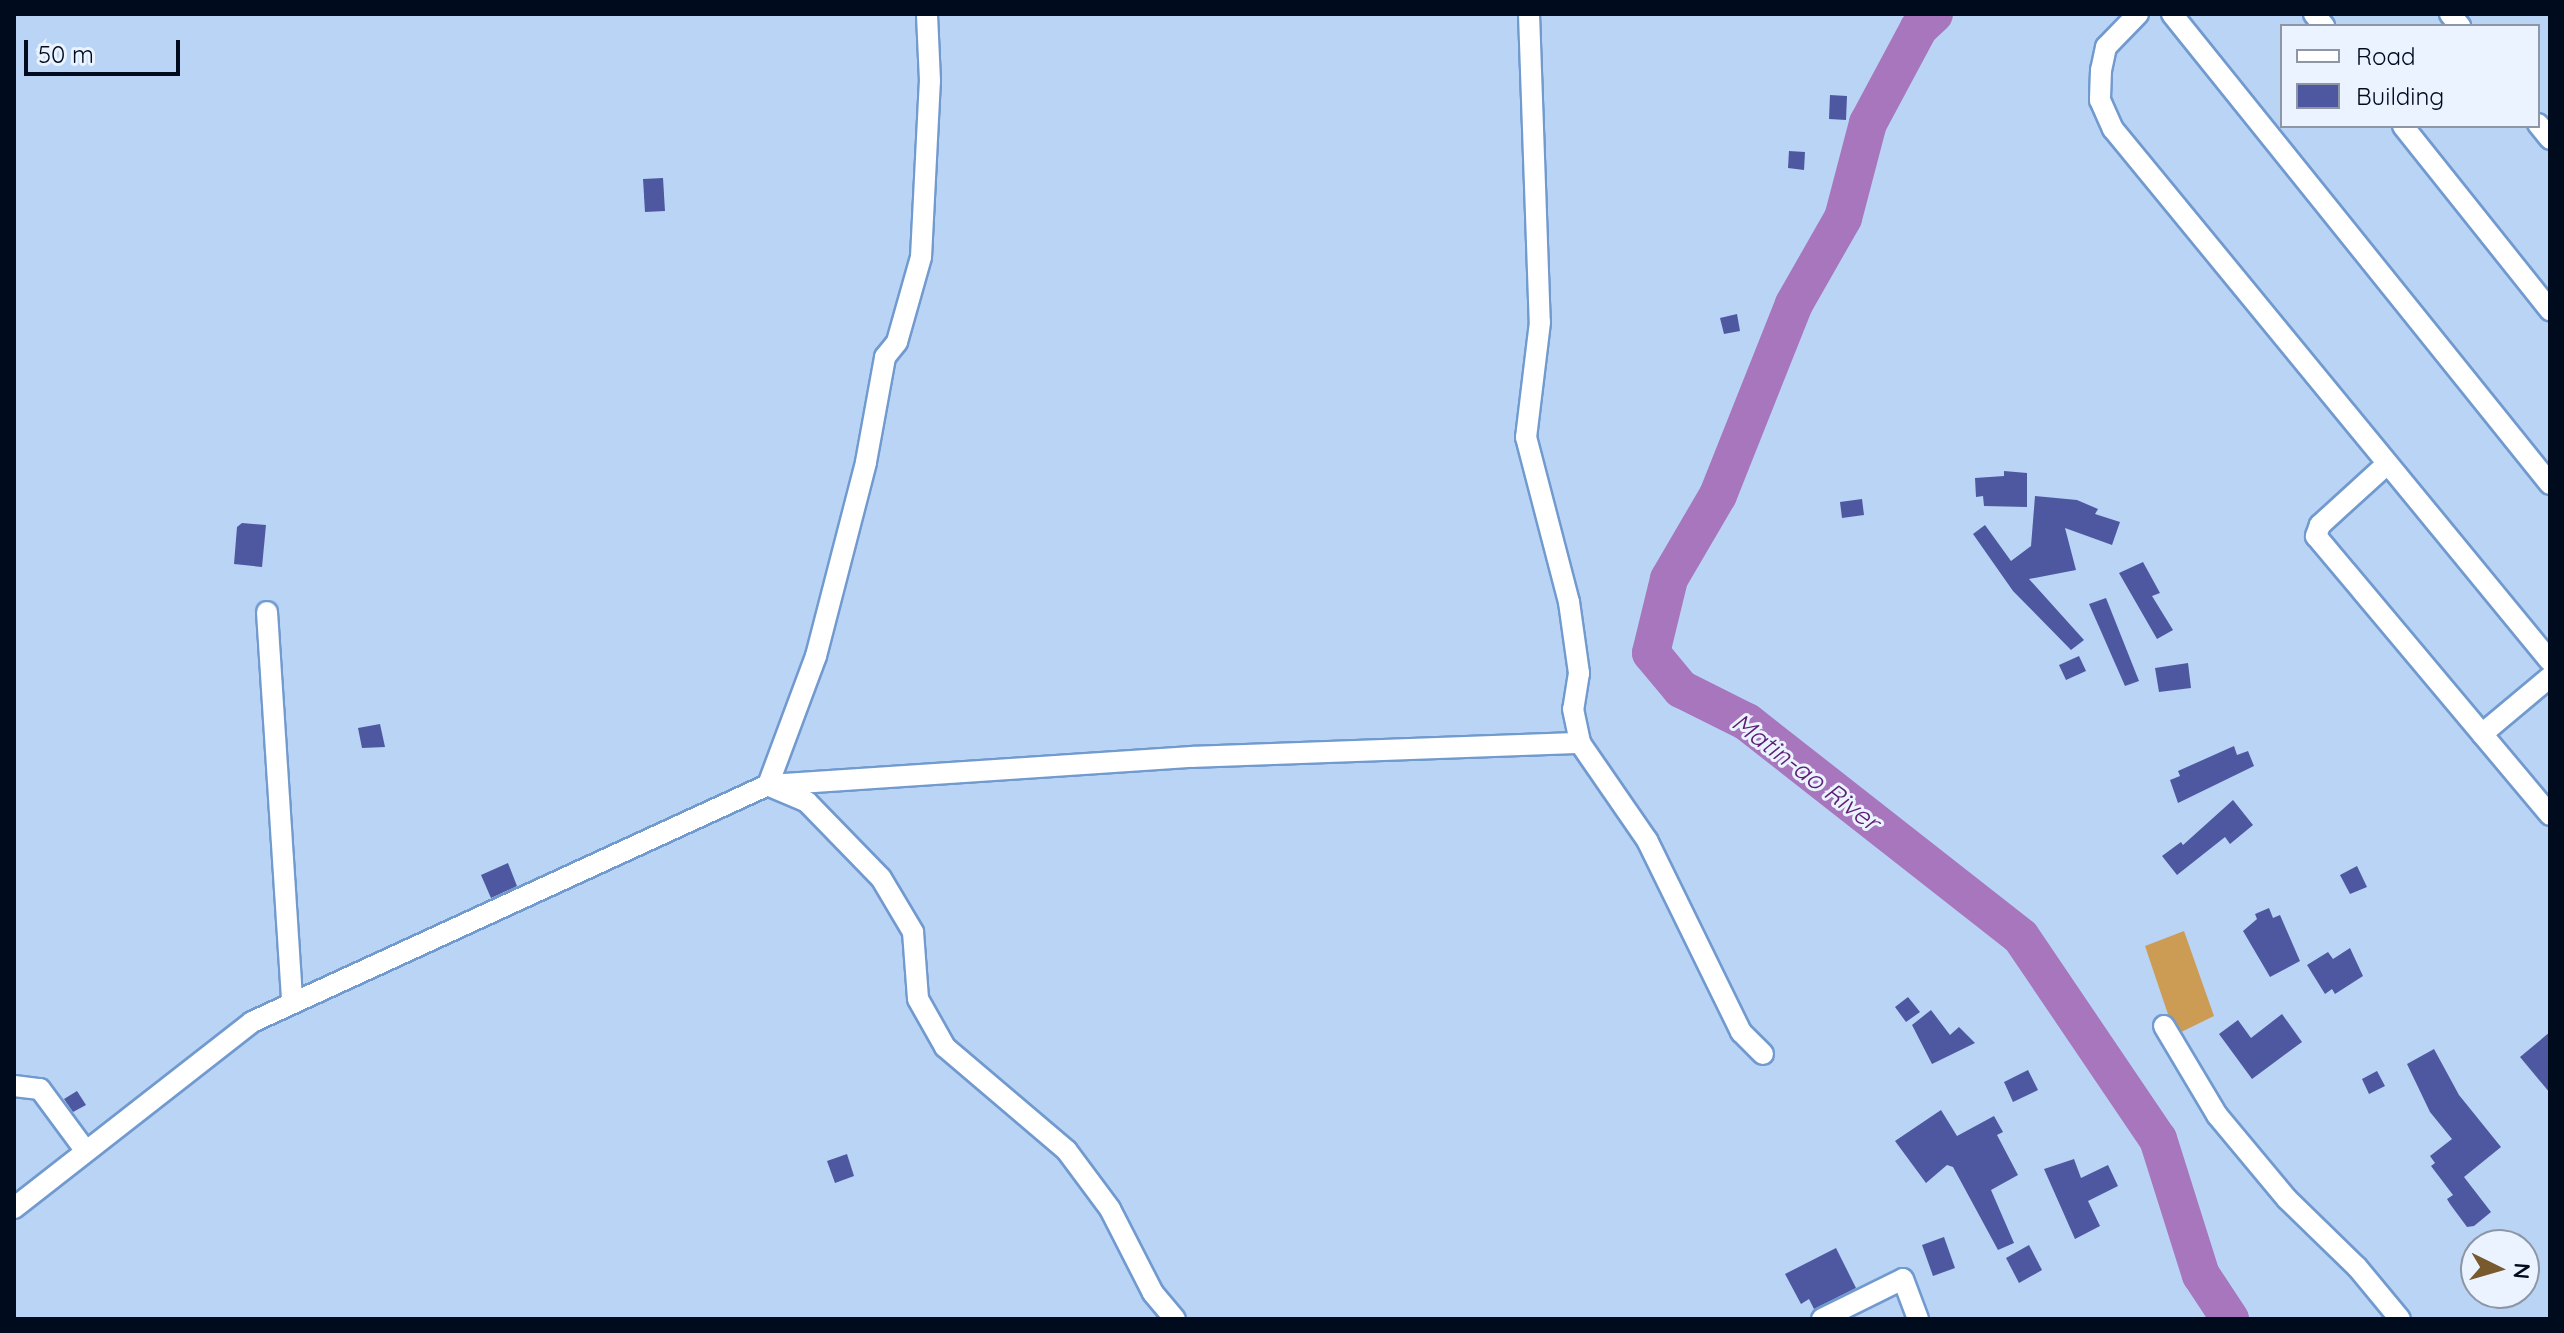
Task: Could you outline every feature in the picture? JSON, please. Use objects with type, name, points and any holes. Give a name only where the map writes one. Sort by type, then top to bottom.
[{"type":"street","points":[[768,785],[816,656],[866,462],[885,357],[897,342],[921,257],[930,81],[927,14]]},
{"type":"street","points":[[1529,14],[1540,309],[1526,437],[1569,602],[1579,673],[1573,709],[1580,743],[1647,840],[1735,1021],[1763,1054]]},
{"type":"street","points":[[2138,14],[2106,47],[2100,100],[2113,129],[2550,661]]},
{"type":"street","points":[[2172,14],[2550,484]]},
{"type":"street","points":[[2405,128],[2550,310]]},
{"type":"street","points":[[2387,464],[2325,519],[2316,536],[2550,815]]},
{"type":"street","points":[[267,612],[292,1001]]},
{"type":"street","points":[[2482,734],[2550,677]]},
{"type":"street","points":[[14,1208],[252,1022],[768,785],[1193,757],[1580,743]]},
{"type":"street","points":[[768,785],[807,802],[881,878],[913,932],[918,999],[945,1047],[1067,1151],[1110,1209],[1153,1293],[1175,1319]]},
{"type":"street","points":[[2164,1026],[2217,1115],[2400,1319]]},
{"type":"street","points":[[14,1086],[40,1089],[85,1150]]},
{"type":"street","points":[[1822,1319],[1903,1279],[1918,1319]]},
{"type":"shaded area","points":[[2184,931],[2214,1016],[2175,1035],[2145,946]]},
{"type":"building","points":[[1830,95],[1847,96],[1846,120],[1829,119]]},
{"type":"building","points":[[1789,151],[1805,152],[1804,170],[1788,168]]},
{"type":"building","points":[[663,178],[665,211],[645,212],[643,179]]},
{"type":"building","points":[[1737,314],[1740,331],[1724,334],[1720,318]]},
{"type":"building","points":[[2004,471],[2027,473],[2027,507],[1984,506],[1983,496],[1976,497],[1975,478],[2004,476]]},
{"type":"building","points":[[2035,496],[2077,500],[2098,509],[2095,514],[2120,522],[2112,545],[2065,528],[2076,570],[2029,579],[2084,640],[2071,650],[2013,591],[1973,534],[1985,525],[2011,561],[2031,546]]},
{"type":"building","points":[[1862,499],[1864,515],[1842,518],[1840,502]]},
{"type":"building","points":[[242,523],[266,525],[262,567],[234,564],[237,527]]},
{"type":"building","points":[[2143,562],[2160,593],[2152,596],[2173,630],[2157,639],[2119,573]]},
{"type":"building","points":[[2106,598],[2139,681],[2125,686],[2089,604]]},
{"type":"building","points":[[2079,656],[2086,671],[2066,680],[2059,665]]},
{"type":"building","points":[[2188,663],[2191,688],[2159,692],[2155,668]]},
{"type":"building","points":[[380,724],[385,747],[362,748],[358,728]]},
{"type":"building","points":[[2234,746],[2237,755],[2248,751],[2254,766],[2178,803],[2170,780],[2180,776],[2178,771]]},
{"type":"building","points":[[2233,800],[2253,825],[2230,844],[2225,837],[2177,875],[2162,856],[2181,842],[2183,845]]},
{"type":"building","points":[[508,863],[517,886],[491,898],[481,875]]},
{"type":"building","points":[[2357,866],[2367,887],[2350,894],[2340,875]]},
{"type":"building","points":[[2269,908],[2273,918],[2280,915],[2300,961],[2270,977],[2243,931],[2257,919],[2255,914]]},
{"type":"building","points":[[2350,948],[2363,976],[2335,994],[2332,989],[2325,994],[2307,965],[2328,952],[2333,959]]},
{"type":"building","points":[[1908,997],[1920,1012],[1906,1022],[1895,1007]]},
{"type":"building","points":[[1931,1010],[1950,1035],[1959,1027],[1975,1043],[1932,1064],[1912,1025]]},
{"type":"building","points":[[2282,1014],[2302,1042],[2252,1079],[2219,1034],[2238,1020],[2251,1038]]},
{"type":"building","points":[[2550,1032],[2550,1093],[2520,1057]]},
{"type":"building","points":[[2434,1049],[2459,1095],[2501,1147],[2464,1177],[2491,1212],[2474,1226],[2467,1227],[2450,1204],[2447,1199],[2453,1195],[2431,1166],[2435,1163],[2430,1156],[2452,1139],[2430,1112],[2407,1064]]},
{"type":"building","points":[[2028,1070],[2038,1090],[2013,1102],[2004,1082]]},
{"type":"building","points":[[2377,1071],[2385,1086],[2369,1094],[2362,1079]]},
{"type":"building","points":[[77,1091],[86,1105],[73,1112],[64,1099]]},
{"type":"building","points":[[1941,1110],[1957,1136],[1994,1116],[2003,1132],[1997,1135],[2018,1175],[1991,1190],[2014,1243],[1998,1250],[1953,1167],[1947,1165],[1926,1183],[1895,1141]]},
{"type":"building","points":[[847,1154],[854,1176],[835,1183],[827,1161]]},
{"type":"building","points":[[2074,1159],[2081,1178],[2108,1165],[2118,1186],[2088,1201],[2100,1226],[2075,1239],[2044,1169]]},
{"type":"building","points":[[1944,1237],[1955,1268],[1933,1276],[1922,1245]]},
{"type":"building","points":[[2029,1245],[2042,1270],[2019,1283],[2006,1258]]},
{"type":"building","points":[[1836,1248],[1856,1288],[1814,1309],[1809,1299],[1801,1304],[1785,1274]]},
{"type":"waterway","name":"Matin-ao River","points":[[1934,14],[1919,28],[1868,123],[1843,218],[1794,304],[1718,495],[1669,579],[1651,653],[1681,689],[1747,722],[2021,937],[2158,1139],[2201,1275],[2230,1319]]}]
